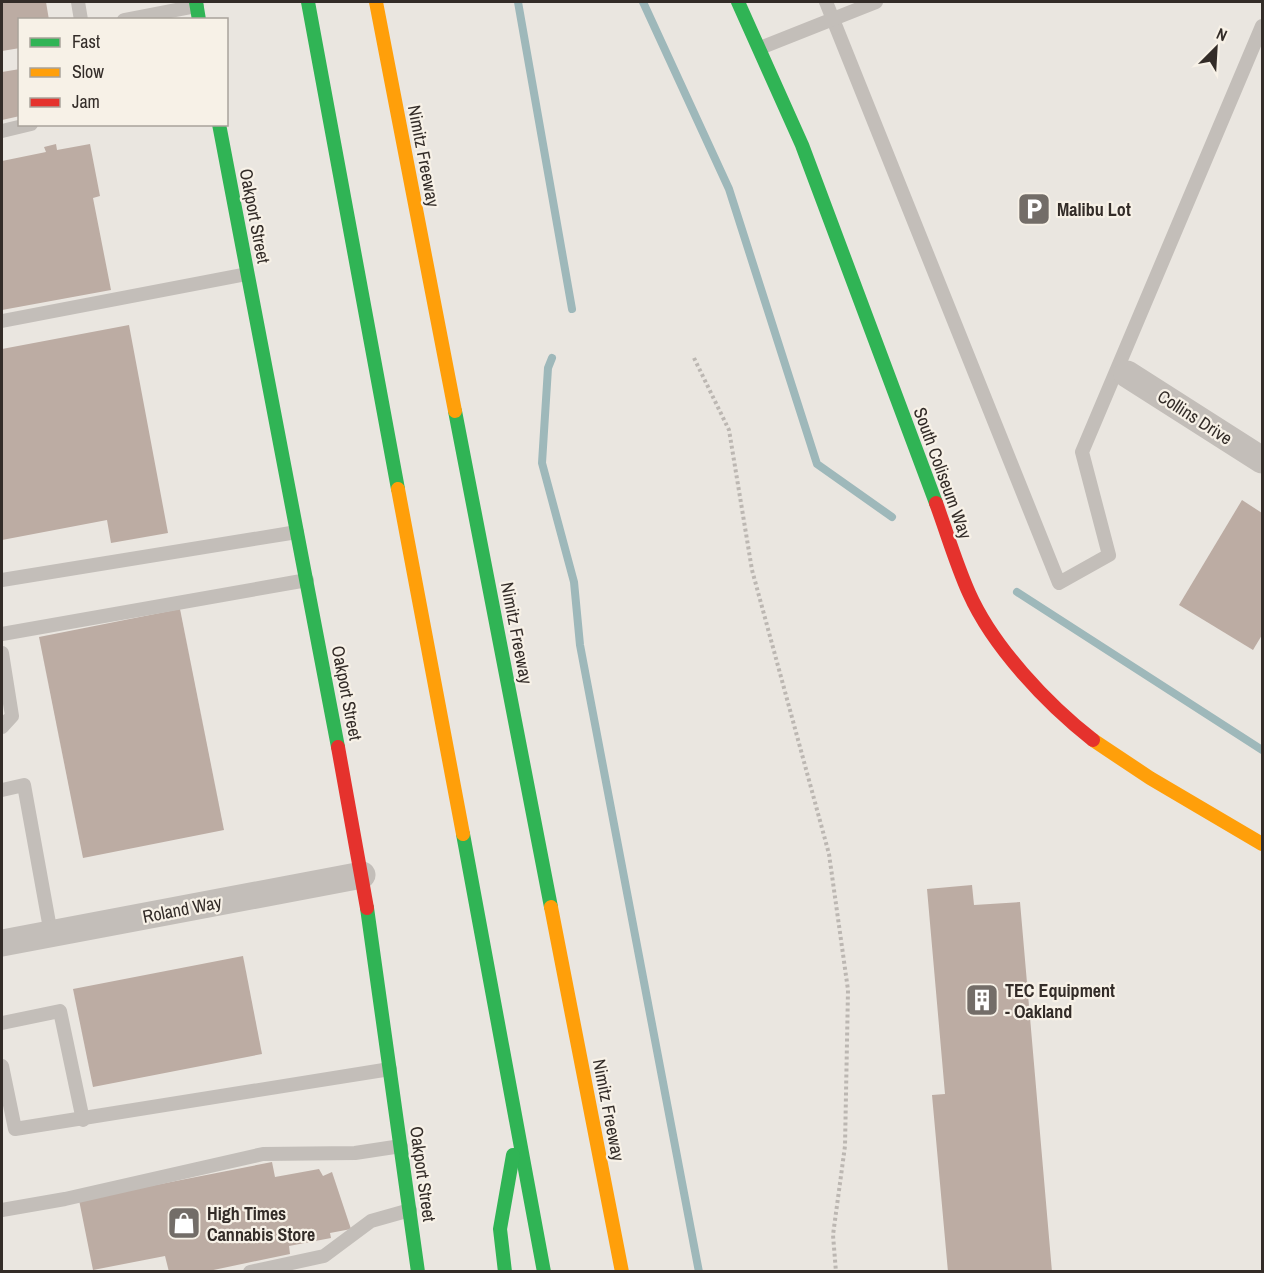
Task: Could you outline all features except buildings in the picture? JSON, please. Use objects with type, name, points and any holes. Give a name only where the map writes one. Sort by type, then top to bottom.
[{"type":"main road","points":[[308,2],[544,1272]]},
{"type":"main road","name":"Nimitz Freeway","points":[[376,2],[622,1272]]},
{"type":"main road","name":"South Coliseum Way","points":[[738,2],[760,48],[840,242],[961,574],[970,595],[1006,653],[1049,703],[1107,749],[1263,844]]},
{"type":"main road","name":"Oakport Street","points":[[219,126],[362,875],[418,1272]]},
{"type":"main road","points":[[505,1272],[500,1229],[517,1136]]},
{"type":"street","name":"Collins Drive","points":[[1127,374],[1263,460]]},
{"type":"street","name":"Roland Way","points":[[2,943],[362,875]]},
{"type":"lane","points":[[78,2],[81,18]]},
{"type":"lane","points":[[826,2],[1059,583],[1109,555],[1082,452],[1263,26]]},
{"type":"lane","points":[[760,48],[876,2]]},
{"type":"lane","points":[[137,18],[197,9]]},
{"type":"lane","points":[[2,131],[23,126]]},
{"type":"lane","points":[[2,321],[248,274]]},
{"type":"lane","points":[[2,580],[297,532]]},
{"type":"lane","points":[[2,634],[307,580]]},
{"type":"lane","points":[[2,653],[12,716],[2,727]]},
{"type":"lane","points":[[2,790],[24,786],[51,934]]},
{"type":"lane","points":[[2,1023],[60,1011],[83,1120]]},
{"type":"lane","points":[[2,1066],[15,1129],[83,1120],[391,1069]]},
{"type":"lane","points":[[2,1210],[65,1199],[263,1154],[355,1152],[401,1146]]},
{"type":"lane","points":[[250,1272],[324,1256],[371,1221],[410,1210]]},
{"type":"path","points":[[694,358],[729,430],[752,570],[829,854],[848,990],[845,1146],[833,1235],[836,1272]]},
{"type":"waterway","points":[[518,2],[572,309]]},
{"type":"waterway","points":[[643,2],[729,189],[817,464],[892,517]]},
{"type":"waterway","points":[[552,358],[548,368],[542,463],[574,582],[580,645],[699,1272]]},
{"type":"waterway","points":[[1017,592],[1262,750]]},
{"type":"traffic: fast","points":[[196,2],[199,18]]},
{"type":"traffic: fast","points":[[308,2],[398,489]]},
{"type":"traffic: fast","points":[[738,2],[802,145],[936,503]]},
{"type":"traffic: fast","points":[[219,126],[338,747]]},
{"type":"traffic: fast","points":[[455,411],[551,907]]},
{"type":"traffic: fast","points":[[463,834],[544,1272]]},
{"type":"traffic: fast","points":[[367,908],[418,1272]]},
{"type":"traffic: fast","points":[[505,1272],[500,1229],[513,1155]]},
{"type":"traffic: slow","points":[[376,2],[455,411]]},
{"type":"traffic: slow","points":[[398,489],[463,834]]},
{"type":"traffic: slow","points":[[1093,740],[1150,778],[1262,844]]},
{"type":"traffic: slow","points":[[551,907],[622,1272]]},
{"type":"traffic: jam","points":[[936,503],[969,593],[992,634],[1040,692],[1093,740]]},
{"type":"traffic: jam","points":[[338,747],[367,908]]},
{"type":"place","name":"Malibu Lot","points":[[1034,209]]},
{"type":"place","name":"TEC Equipment - Oakland","points":[[982,1000]]},
{"type":"place","name":"High Times Cannabis Store","points":[[184,1223]]}]
